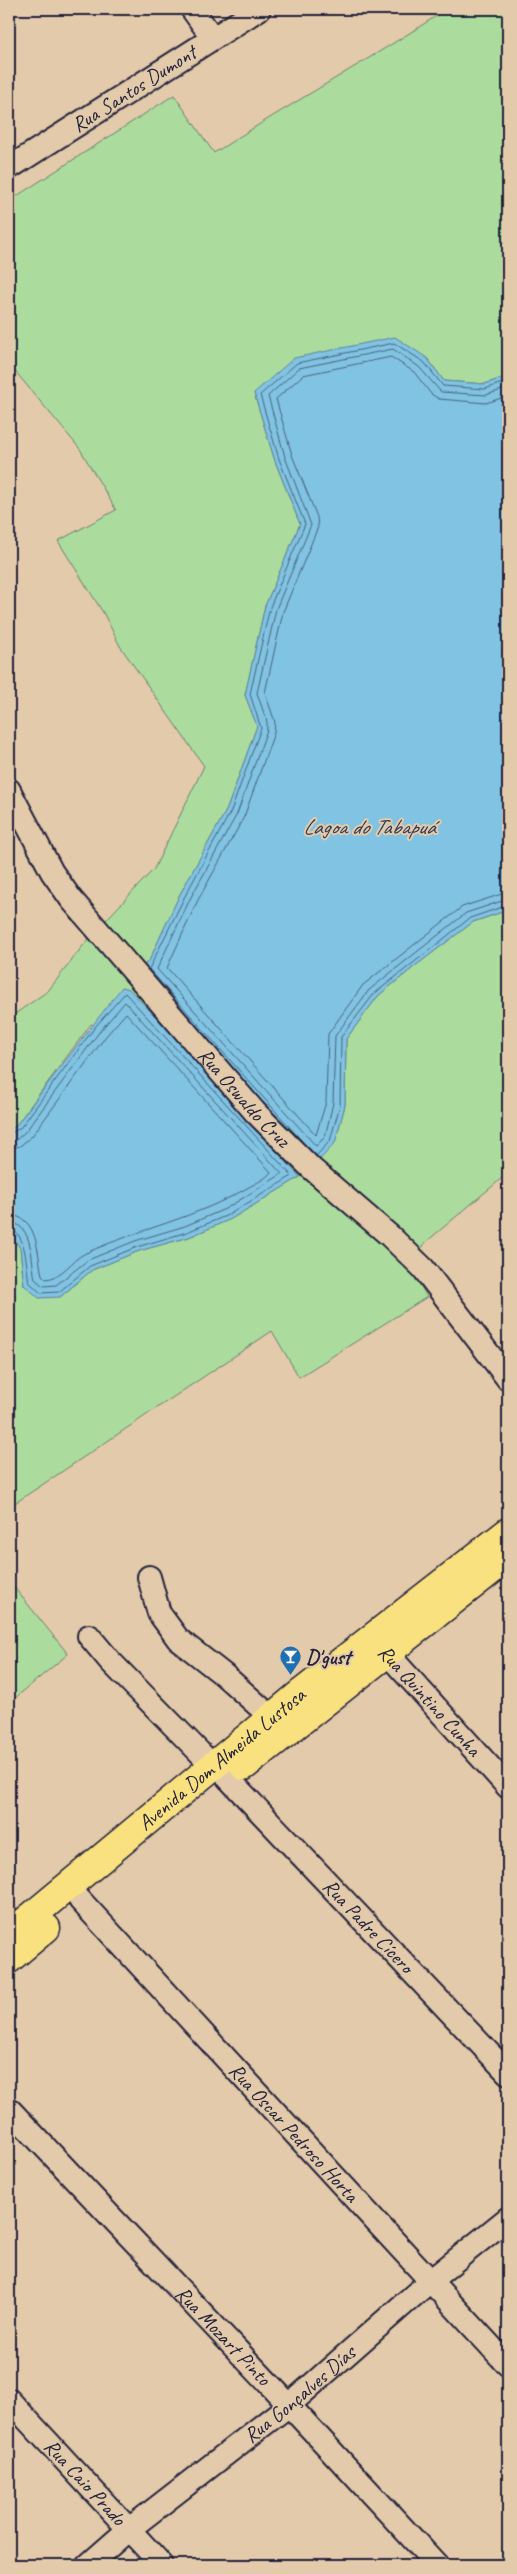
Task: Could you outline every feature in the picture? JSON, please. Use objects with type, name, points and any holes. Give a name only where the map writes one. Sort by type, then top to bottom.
[{"type":"main road","name":"Avenida Dom Almeida Lustosa","points":[[9,1935],[221,1773],[379,1645],[508,1532]]},
{"type":"main road","name":"Avenida Dom Almeida Lustosa","points":[[9,1959],[80,1900],[221,1773],[272,1718],[508,1557]]},
{"type":"street","points":[[192,9],[212,37]]},
{"type":"street","name":"Rua Santos Dumont","points":[[9,168],[212,37],[259,9]]},
{"type":"street","name":"Rua Oswaldo Cruz","points":[[9,790],[52,872],[71,899],[255,1112],[311,1168],[390,1236],[423,1268],[508,1379]]},
{"type":"street","points":[[149,1577],[159,1613],[178,1639],[224,1675],[272,1718]]},
{"type":"street","name":"Rua Padre Cícero","points":[[89,1636],[110,1661],[221,1773],[508,2073]]},
{"type":"street","name":"Rua Quintino Cunha","points":[[379,1645],[508,1786]]},
{"type":"street","name":"Rua Oscar Pedroso Horta","points":[[80,1900],[508,2365]]},
{"type":"street","name":"Rua Mozart Pinto","points":[[9,2109],[290,2405],[437,2565]]},
{"type":"street","name":"Rua Gonçalves Días","points":[[88,2565],[128,2530],[290,2405],[430,2281],[508,2218]]},
{"type":"street","name":"Rua Caio Prado","points":[[9,2400],[162,2565]]},
{"type":"green space","points":[[447,9],[506,9],[508,12],[508,376],[485,384],[444,381],[427,358],[254,393],[275,461],[300,524],[265,606],[245,695],[257,726],[227,809],[180,894],[150,959],[141,969],[174,1002],[263,1104],[335,1143],[345,1105],[346,1039],[378,996],[419,963],[473,922],[508,910],[508,1173],[426,1242],[409,1266],[427,1297],[299,1377],[272,1331],[9,1507],[9,1231],[20,1248],[24,1285],[60,1297],[92,1270],[139,1251],[189,1237],[231,1219],[300,1177],[246,1116],[91,1024],[17,1124],[9,1132],[9,1018],[48,991],[89,938],[154,869],[204,766],[120,646],[104,614],[58,541],[116,510],[80,449],[9,364],[9,201],[174,95],[214,153]]},
{"type":"green space","points":[[9,1581],[68,1654],[9,1703]]},
{"type":"water","name":"Lagoa do Tabapuá","points":[[395,337],[427,358],[444,381],[485,384],[508,376],[508,910],[473,922],[378,996],[346,1039],[345,1105],[335,1143],[315,1165],[227,1063],[141,969],[150,959],[180,894],[227,809],[257,726],[245,695],[265,606],[300,524],[275,461],[254,393],[294,358]]},
{"type":"water","points":[[122,987],[129,989],[157,1018],[300,1177],[231,1219],[189,1237],[139,1251],[92,1270],[60,1297],[39,1298],[24,1285],[20,1248],[9,1231],[9,1132]]},
{"type":"place","name":"D'gust","points":[[290,1676]]}]
